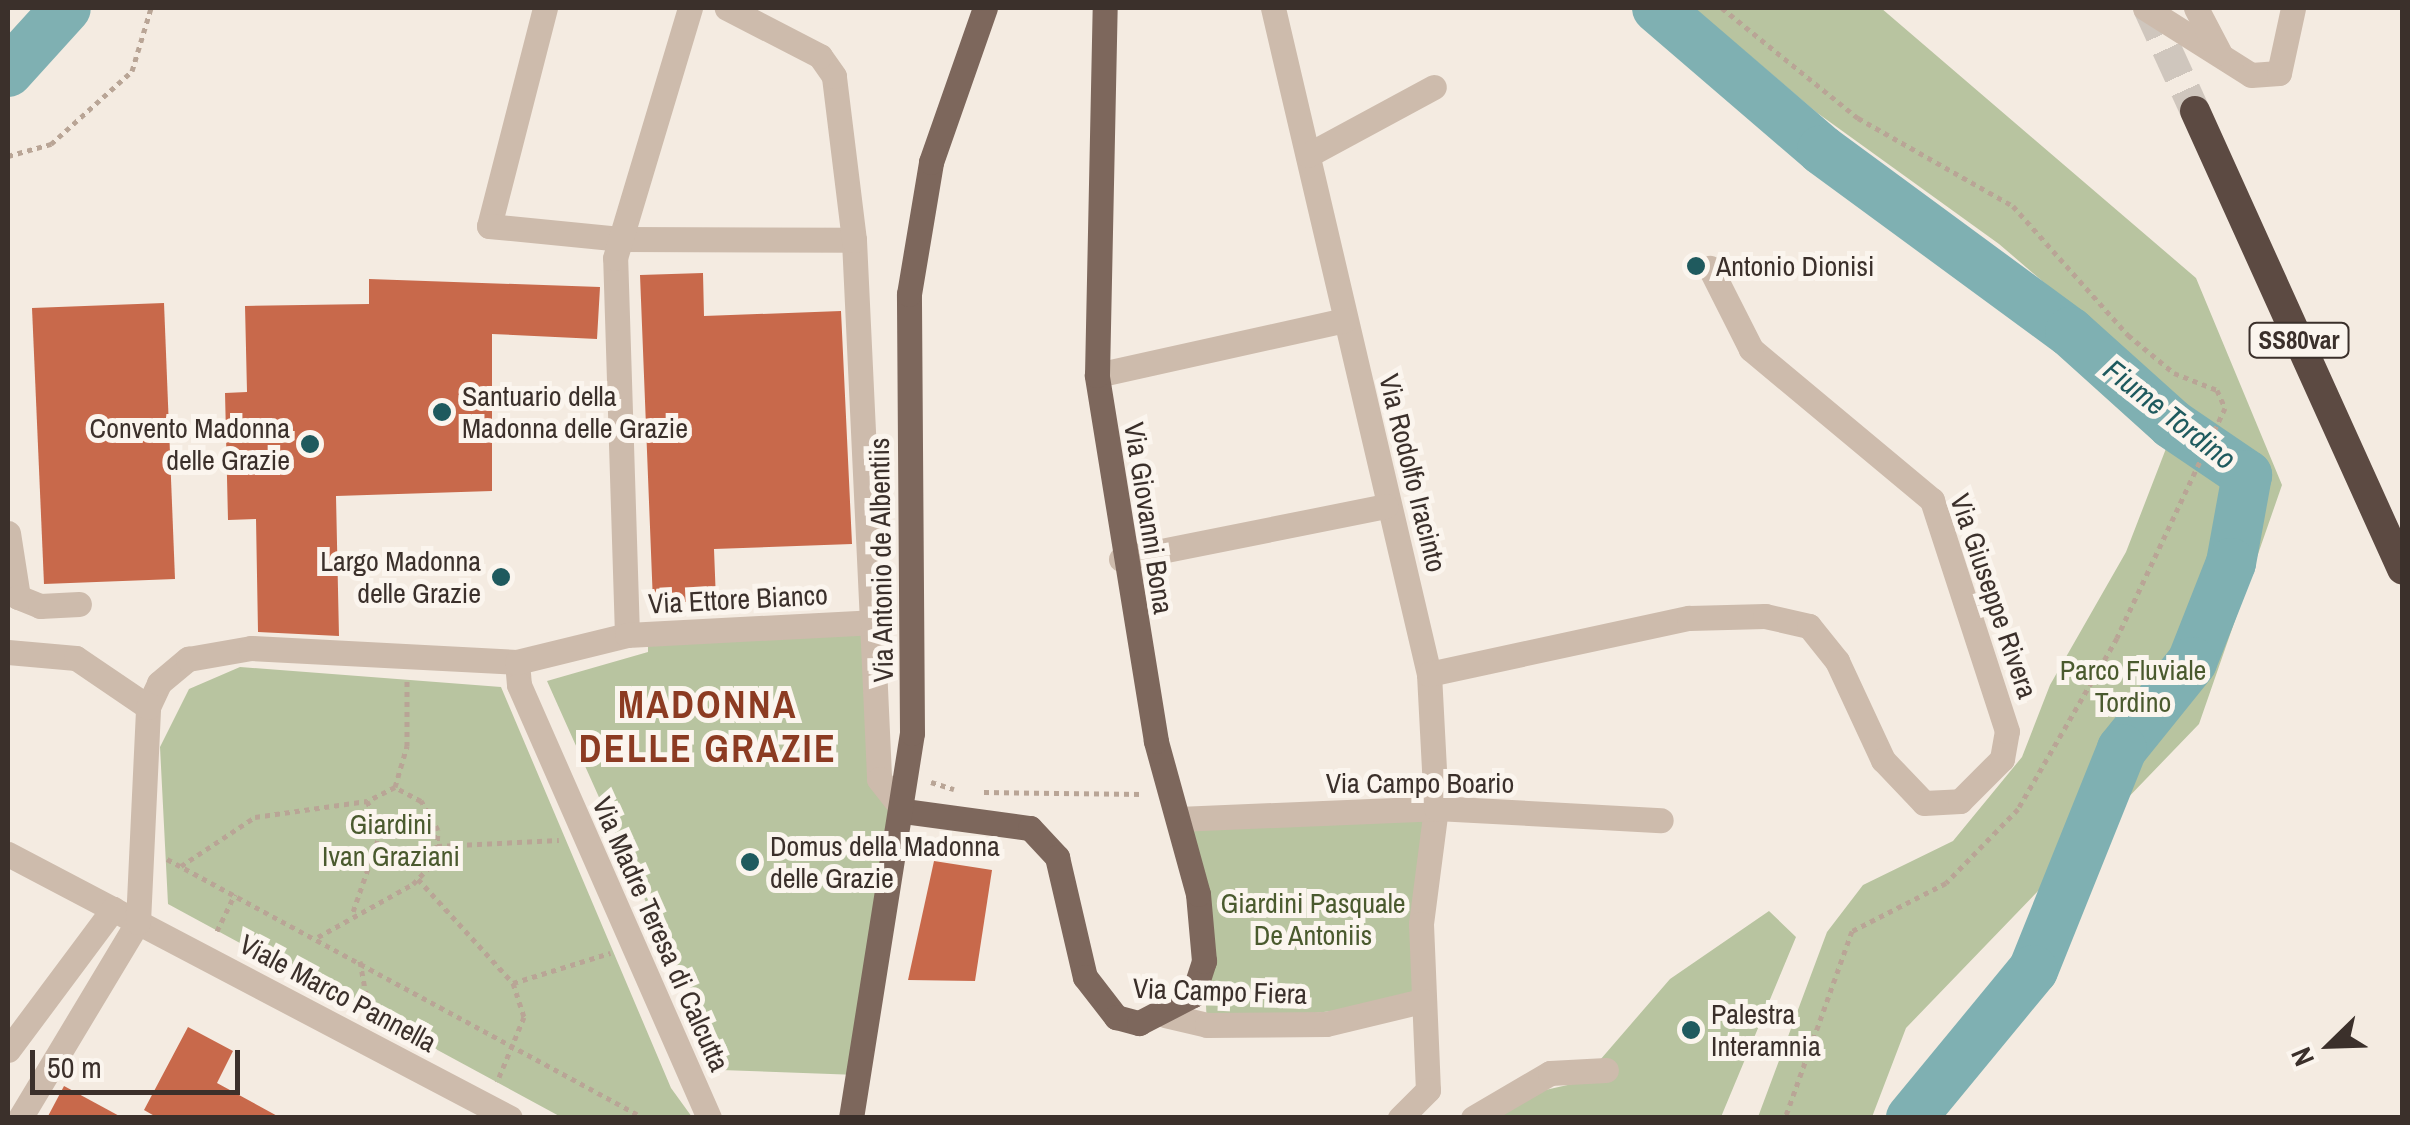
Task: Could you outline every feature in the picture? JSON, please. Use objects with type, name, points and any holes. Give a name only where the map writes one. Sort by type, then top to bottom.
[{"type":"highway","name":"SS80var","points":[[2195,110],[2402,569]]},
{"type":"main road","name":"Via Antonio de Albentiis","points":[[851,1118],[909,769],[917,612],[907,466],[909,294],[931,162],[984,8]]},
{"type":"main road","name":"Via Giovanni Bona","points":[[1106,8],[1098,375],[1121,559],[1174,806],[1198,894],[1204,961],[1193,995],[1164,1016]]},
{"type":"main road","name":"Via Campo Fiera","points":[[904,811],[1030,828],[1063,870],[1092,994],[1116,1017],[1140,1023],[1164,1016]]},
{"type":"street","points":[[546,8],[490,226],[622,238],[854,240]]},
{"type":"street","name":"Via Ettore Bianco","points":[[690,8],[615,258],[627,635],[872,622]]},
{"type":"street","points":[[726,8],[820,56],[834,76],[854,240],[879,779],[904,811]]},
{"type":"street","name":"Via Rodolfo Iracinto","points":[[1273,8],[1386,506],[1430,674],[1436,808],[1421,924],[1428,1090],[1400,1118]]},
{"type":"street","points":[[2145,8],[2251,76],[2280,73],[2293,8]]},
{"type":"street","points":[[2196,8],[2220,55]]},
{"type":"street","points":[[1308,156],[1434,87]]},
{"type":"street","name":"Via Giuseppe Rivera","points":[[1430,674],[1689,618],[1765,616],[1808,626],[1818,638],[1878,751],[1911,794],[1949,805],[1986,780],[2007,745],[1932,500],[1751,349],[1710,268]]},
{"type":"street","points":[[1098,375],[1345,320]]},
{"type":"street","points":[[1121,559],[1386,506]]},
{"type":"street","points":[[8,533],[18,597],[40,606],[79,604]]},
{"type":"street","points":[[20,1118],[138,922],[148,707],[171,670],[204,655],[251,648],[517,662],[627,635]]},
{"type":"street","points":[[8,652],[76,658],[148,707]]},
{"type":"street","name":"Via Madre Teresa di Calcutta","points":[[517,662],[587,839],[710,1118]]},
{"type":"street","name":"Via Campo Boario","points":[[1174,806],[1436,808],[1661,820]]},
{"type":"street","name":"Viale Marco Pannella","points":[[8,854],[510,1118]]},
{"type":"street","points":[[8,1050],[103,904]]},
{"type":"street","name":"Via Campo Fiera","points":[[1164,1016],[1207,1025],[1326,1024],[1422,1002]]},
{"type":"street","points":[[1473,1118],[1550,1073],[1606,1070]]},
{"type":"path","points":[[8,156],[52,144],[132,71],[151,8]]},
{"type":"path","points":[[1722,8],[1858,118],[2013,206],[2128,334],[2174,373],[2217,390],[2222,420],[2199,466]]},
{"type":"path","points":[[181,866],[256,817],[367,801],[396,787],[407,746],[408,656]]},
{"type":"path","points":[[909,769],[966,792],[1174,806]]},
{"type":"path","points":[[317,938],[353,912],[418,879],[437,846],[438,830],[421,800],[396,787]]},
{"type":"path","points":[[353,912],[381,831],[367,801]]},
{"type":"path","points":[[437,846],[587,839]]},
{"type":"path","points":[[142,847],[515,1043],[644,1118]]},
{"type":"path","points":[[418,879],[513,983],[524,1017],[496,1082]]},
{"type":"path","points":[[218,931],[235,894]]},
{"type":"path","points":[[513,983],[636,946]]},
{"type":"path","points":[[360,961],[369,1013]]},
{"type":"green space","name":"Parco Fluviale Tordino","points":[[1694,8],[1881,8],[2196,278],[2282,485],[2199,724],[1906,1028],[1872,1117],[1758,1117],[1827,932],[1863,885],[1953,841],[2022,757],[2050,685],[2126,552],[2184,402],[1999,244],[1816,112]]},
{"type":"green space","points":[[872,622],[879,779],[904,811],[858,1075],[721,1070],[547,681],[648,652],[648,633]]},
{"type":"green space","name":"Giardini Ivan Graziani","points":[[240,667],[501,687],[671,1088],[692,1117],[561,1117],[168,904],[160,747],[189,689]]},
{"type":"green space","name":"Giardini Pasquale De Antoniis","points":[[1436,808],[1422,1001],[1207,1025],[1202,930],[1178,819]]},
{"type":"green space","name":"Palestra Interamnia","points":[[1769,911],[1796,937],[1721,1117],[1501,1118],[1518,1096],[1581,1082],[1670,979]]},
{"type":"building","points":[[703,273],[704,316],[841,311],[852,544],[714,549],[716,601],[653,603],[640,275]]},
{"type":"building","name":"Convento Madonna delle Grazie","points":[[369,279],[600,287],[597,339],[492,334],[492,491],[336,496],[339,636],[258,632],[256,519],[228,520],[225,393],[247,392],[245,306],[369,304]]},
{"type":"building","points":[[164,303],[175,579],[44,584],[32,308]]},
{"type":"building","points":[[934,861],[992,870],[975,981],[908,980]]},
{"type":"building","points":[[188,1027],[233,1051],[217,1083],[281,1118],[158,1118],[144,1110]]},
{"type":"building","points":[[64,1086],[123,1118],[47,1118]]},
{"type":"waterway","points":[[8,72],[66,8]]},
{"type":"waterway","name":"Fiume Tordino","points":[[1657,8],[1822,150],[2070,332],[2172,424],[2247,475],[2231,563],[2192,662],[2122,749],[2033,970],[1911,1118]]},
{"type":"tunnel","points":[[2148,8],[2195,111]]},
{"type":"place","name":"Antonio Dionisi","points":[[1696,266]]},
{"type":"place","name":"Santuario della Madonna delle Grazie","points":[[442,412]]},
{"type":"place","name":"Convento Madonna delle Grazie","points":[[310,444]]},
{"type":"place","name":"Largo Madonna delle Grazie","points":[[501,577]]},
{"type":"place","name":"Domus della Madonna delle Grazie","points":[[750,862]]},
{"type":"place","name":"Palestra Interamnia","points":[[1691,1030]]},
{"type":"district","name":"MADONNA DELLE GRAZIE","points":[[708,727]]}]
